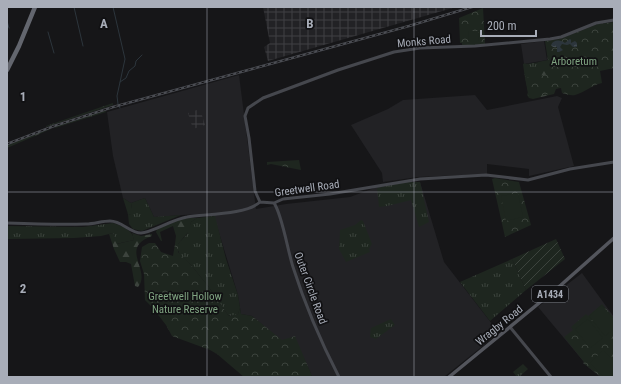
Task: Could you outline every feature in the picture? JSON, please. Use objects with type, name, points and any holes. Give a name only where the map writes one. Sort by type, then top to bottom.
[{"type":"highway","points":[[7,70],[19,46],[35,7]]},
{"type":"main road","name":"Monks Road","points":[[260,202],[255,191],[245,116],[249,107],[263,98],[338,70],[394,52],[420,48],[475,46],[555,38],[591,24],[614,20]]},
{"type":"main road","name":"Greetwell Road","points":[[7,223],[88,224],[113,221],[135,232],[141,233],[185,217],[226,213],[255,206],[260,202],[274,203],[283,199],[330,194],[420,179],[486,175],[529,180],[570,169],[614,162]]},
{"type":"main road","name":"Outer Circle Road","points":[[274,203],[278,211],[289,256],[302,293],[322,342],[339,377]]},
{"type":"main road","name":"Wragby Road","points":[[449,377],[561,285],[614,238]]},
{"type":"main road","points":[[510,327],[551,377]]},
{"type":"shaded area","points":[[263,7],[456,7],[268,61],[264,47],[270,43]]},
{"type":"shaded area","points":[[544,41],[547,60],[524,64],[521,44]]},
{"type":"shaded area","points":[[239,75],[256,209],[350,197],[377,187],[420,182],[444,262],[499,333],[444,377],[310,377],[312,376],[294,337],[282,341],[252,316],[241,314],[238,295],[213,213],[154,217],[145,198],[131,203],[123,198],[113,156],[107,112]]},
{"type":"shaded area","points":[[475,95],[487,110],[557,96],[562,98],[558,107],[574,166],[529,176],[529,169],[487,164],[487,174],[418,177],[383,182],[382,173],[351,125],[388,109],[403,100]]},
{"type":"shaded area","points":[[200,109],[205,125],[193,129],[188,113]]},
{"type":"shaded area","points":[[582,273],[614,317],[614,377],[600,377],[583,363],[584,362],[538,307]]},
{"type":"green space","points":[[483,8],[485,44],[462,46],[462,43],[460,43],[459,18]]},
{"type":"green space","name":"Arboretum","points":[[614,22],[614,68],[600,71],[602,83],[575,95],[562,93],[561,88],[553,89],[554,93],[529,98],[525,78],[550,74],[545,41],[560,39],[598,24]]},
{"type":"green space","points":[[468,31],[478,31],[479,41],[469,41]]},
{"type":"green space","points":[[548,60],[561,87],[556,89],[554,94],[533,99],[529,98],[527,95],[528,92],[525,76],[542,72],[538,62]]},
{"type":"green space","points":[[547,61],[549,74],[525,78],[523,64]]},
{"type":"green space","points":[[113,103],[113,105],[46,127],[46,126]]},
{"type":"green space","points":[[105,110],[106,112],[55,128],[54,126]]},
{"type":"green space","points":[[51,129],[7,148],[7,145]]},
{"type":"green space","points":[[299,160],[301,170],[271,164],[267,165],[267,162]]},
{"type":"green space","points":[[495,178],[519,182],[531,225],[505,237],[492,179]]},
{"type":"green space","points":[[407,182],[420,182],[429,222],[419,227],[411,200],[379,207],[377,188]]},
{"type":"green space","points":[[518,193],[523,217],[506,221],[501,196]]},
{"type":"green space","points":[[123,198],[131,203],[132,209],[136,212],[134,214],[128,214]]},
{"type":"green space","points":[[145,198],[154,217],[181,215],[142,231],[133,229],[129,224],[128,214],[131,215],[131,203]]},
{"type":"green space","points":[[215,216],[226,259],[238,295],[240,308],[238,314],[231,316],[228,315],[191,265],[180,255],[177,248],[178,244],[187,234],[191,222],[197,218]]},
{"type":"green space","points":[[197,218],[191,222],[189,231],[178,244],[175,244],[176,236],[173,226],[160,232],[161,241],[156,232],[157,229],[182,219]]},
{"type":"green space","points":[[361,220],[363,221],[372,244],[369,249],[370,252],[346,262],[339,249],[340,230],[355,225]]},
{"type":"green space","points":[[113,223],[129,231],[134,240],[116,244],[113,233],[101,236],[74,238],[7,239],[7,226],[83,227]]},
{"type":"green space","points":[[113,233],[117,244],[134,240],[132,233],[141,236],[152,234],[152,236],[142,241],[137,247],[136,253],[141,274],[141,280],[138,287],[135,286],[131,264],[120,262],[109,234]]},
{"type":"green space","points":[[556,239],[565,259],[526,290],[512,259]]},
{"type":"green space","name":"Greetwell Hollow Nature Reserve","points":[[149,243],[155,243],[161,252],[173,256],[175,244],[178,244],[178,252],[208,286],[228,315],[238,314],[240,308],[241,314],[252,316],[282,340],[295,336],[312,376],[244,377],[217,354],[210,350],[172,336],[166,325],[145,300],[144,274],[140,261],[142,247]]},
{"type":"green space","points":[[512,259],[526,290],[490,321],[460,282]]},
{"type":"green space","points":[[602,304],[614,318],[614,377],[601,377],[583,363],[584,362],[564,337],[573,330],[571,327],[586,314],[588,316]]},
{"type":"green space","points":[[602,305],[614,320],[614,329],[605,336],[589,316]]},
{"type":"green space","points":[[391,319],[395,325],[376,339],[370,337],[371,328]]},
{"type":"green space","points":[[588,319],[603,338],[590,348],[575,329]]},
{"type":"green space","points":[[603,350],[614,361],[613,377],[604,377],[590,363]]},
{"type":"green space","points":[[523,364],[528,369],[517,377],[513,372]]},
{"type":"water","points":[[570,39],[571,43],[575,41],[577,43],[577,47],[573,47],[570,44],[562,44],[560,47],[563,50],[557,52],[557,47],[553,47],[551,45],[556,41],[562,41],[565,43]]},
{"type":"waterway","points":[[74,7],[83,46]]},
{"type":"waterway","points":[[113,7],[125,59],[117,96],[118,104]]},
{"type":"waterway","points":[[7,21],[9,28]]},
{"type":"waterway","points":[[48,32],[54,53]]},
{"type":"waterway","points":[[120,82],[126,78],[129,71],[135,66],[136,61],[142,55]]},
{"type":"railway","points":[[7,144],[54,126],[113,107],[409,26],[472,7]]}]
